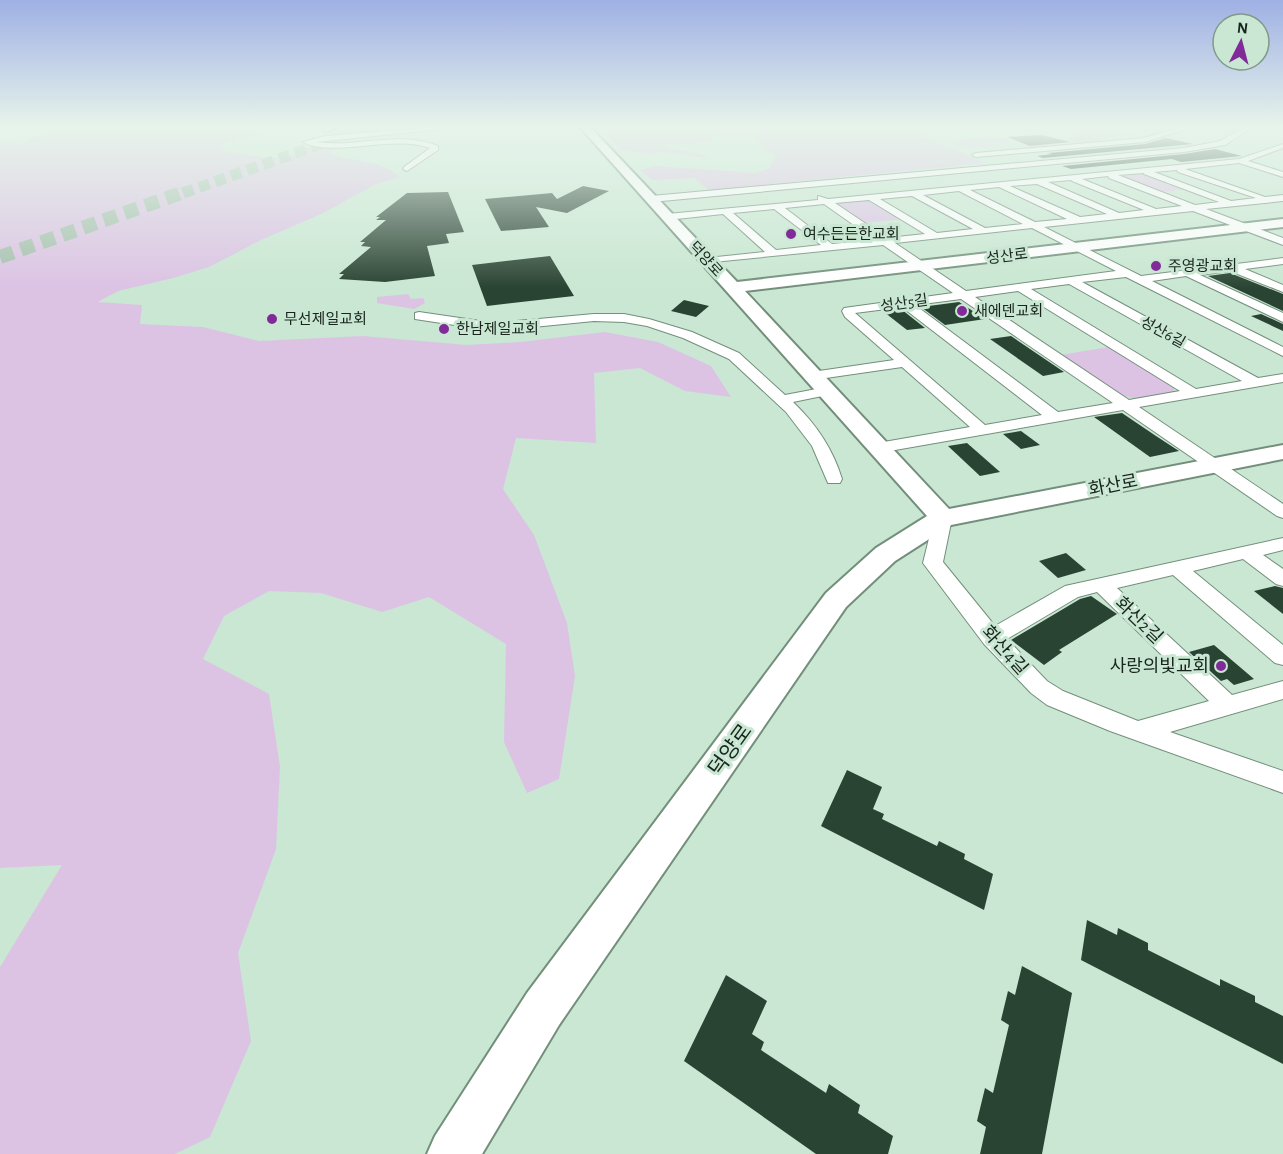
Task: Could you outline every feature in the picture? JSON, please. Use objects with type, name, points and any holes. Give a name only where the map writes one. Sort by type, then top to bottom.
[{"type":"street","name":"덕양로","points":[[453,1154],[543,1009],[801,652],[836,600],[855,579],[894,547],[943,518],[634,181]]},
{"type":"street","points":[[651,199],[857,181]]},
{"type":"street","points":[[945,181],[1283,352]]},
{"type":"street","points":[[667,217],[1037,181],[1118,216]]},
{"type":"street","points":[[1079,181],[1156,212]]},
{"type":"street","points":[[1126,181],[1283,242]]},
{"type":"street","points":[[1170,181],[1232,204]]},
{"type":"street","points":[[1213,181],[1268,200]]},
{"type":"street","points":[[1000,185],[1078,220]]},
{"type":"street","points":[[801,186],[1283,512]]},
{"type":"street","points":[[913,193],[984,231]]},
{"type":"street","points":[[871,197],[936,236]]},
{"type":"street","points":[[707,261],[1283,198]]},
{"type":"street","points":[[776,206],[831,248]]},
{"type":"street","points":[[725,211],[774,254]]},
{"type":"street","name":"성산로","points":[[732,288],[1283,224]]},
{"type":"street","points":[[1140,279],[1280,263]]},
{"type":"street","points":[[1233,267],[1283,290]]},
{"type":"street","name":"성산5길","points":[[905,363],[848,311],[1128,273]]},
{"type":"street","points":[[1187,273],[1283,318]]},
{"type":"street","name":"성산6길","points":[[1071,280],[1256,383]]},
{"type":"street","name":"성산6길","points":[[1019,287],[1193,393]]},
{"type":"street","points":[[905,303],[1054,417]]},
{"type":"street","points":[[419,316],[505,327],[611,318],[640,320],[723,350],[734,356],[783,400],[816,439],[827,459],[834,480]]},
{"type":"street","points":[[812,376],[905,363],[982,430]]},
{"type":"street","points":[[878,447],[1283,378]]},
{"type":"street","points":[[783,400],[826,391]]},
{"type":"street","name":"화산로","points":[[943,518],[1283,452]]},
{"type":"street","name":"화산4길","points":[[943,518],[933,563],[992,638],[1039,687],[1078,709],[1283,782]]},
{"type":"street","name":"화산2길","points":[[992,638],[1072,591],[1283,544]]},
{"type":"street","points":[[1246,552],[1283,579]]},
{"type":"street","points":[[1176,567],[1283,657]]},
{"type":"street","name":"화산2길","points":[[1101,584],[1229,706]]},
{"type":"street","points":[[1138,731],[1283,690]]},
{"type":"shaded area","points":[[0,181],[386,181],[209,267],[118,291],[98,302],[142,305],[140,324],[203,327],[259,341],[363,336],[467,345],[520,342],[605,332],[658,342],[711,366],[731,397],[685,391],[640,368],[594,373],[596,443],[516,438],[503,489],[534,535],[567,623],[575,676],[559,779],[527,793],[504,742],[506,644],[429,597],[382,612],[321,593],[269,591],[224,616],[203,659],[269,694],[280,767],[276,849],[238,953],[251,1041],[210,1137],[175,1154],[0,1154],[0,967],[62,865],[0,868]]},
{"type":"shaded area","points":[[698,181],[802,181],[709,190]]},
{"type":"shaded area","points":[[1131,181],[1166,181],[1189,189],[1161,192]]},
{"type":"shaded area","points":[[871,200],[903,219],[865,223],[835,203]]},
{"type":"shaded area","points":[[408,294],[411,299],[423,298],[425,303],[414,309],[377,303],[377,297]]},
{"type":"shaded area","points":[[1109,347],[1174,387],[1174,392],[1135,399],[1122,395],[1060,355]]},
{"type":"building","points":[[583,186],[609,191],[567,213],[536,207],[549,227],[501,231],[485,199],[552,193],[557,199]]},
{"type":"building","points":[[448,192],[464,232],[446,234],[449,243],[427,246],[435,276],[385,282],[339,279],[344,274],[339,274],[371,247],[361,246],[365,242],[360,242],[386,220],[376,220],[380,217],[376,217],[407,193]]},
{"type":"building","points":[[550,256],[574,296],[487,306],[472,265]]},
{"type":"building","points":[[1230,273],[1283,294],[1283,311],[1208,276]]},
{"type":"building","points":[[684,300],[709,306],[696,317],[671,311]]},
{"type":"building","points":[[959,302],[985,319],[945,325],[921,307]]},
{"type":"building","points":[[901,309],[925,328],[907,330],[884,312]]},
{"type":"building","points":[[1261,314],[1283,324],[1283,331],[1251,316]]},
{"type":"building","points":[[1011,336],[1064,372],[1043,376],[990,339]]},
{"type":"building","points":[[1122,413],[1179,451],[1150,457],[1094,417]]},
{"type":"building","points":[[1021,431],[1040,445],[1021,449],[1003,434]]},
{"type":"building","points":[[967,443],[1000,472],[980,476],[948,446]]},
{"type":"building","points":[[1066,553],[1086,570],[1058,578],[1039,561]]},
{"type":"building","points":[[1275,586],[1283,588],[1283,614],[1254,591]]},
{"type":"building","points":[[1091,596],[1117,614],[1059,650],[1062,652],[1044,665],[1011,640],[1080,599]]},
{"type":"building","name":"사랑의빛교회","points":[[1214,645],[1254,679],[1234,685],[1227,679],[1221,681],[1189,652]]},
{"type":"building","points":[[847,770],[882,787],[873,809],[884,814],[882,819],[937,846],[939,841],[965,854],[964,859],[993,874],[984,910],[821,826]]},
{"type":"building","points":[[1087,920],[1117,935],[1118,928],[1148,943],[1148,950],[1220,986],[1220,979],[1255,996],[1255,1002],[1283,1016],[1283,1064],[1081,960]]},
{"type":"building","points":[[1022,966],[1072,993],[1042,1154],[980,1154],[986,1127],[977,1121],[985,1088],[993,1093],[1009,1025],[1001,1020],[1008,991],[1015,995]]},
{"type":"building","points":[[726,975],[767,1001],[752,1034],[764,1042],[761,1050],[826,1093],[829,1084],[860,1105],[858,1113],[893,1136],[888,1154],[816,1154],[684,1061]]},
{"type":"tunnel","points":[[183,193],[217,181]]},
{"type":"tunnel","points":[[0,257],[187,191]]},
{"type":"place","name":"여수든든한교회","points":[[791,234]]},
{"type":"place","name":"주영광교회","points":[[1156,266]]},
{"type":"place","name":"새에덴교회","points":[[962,311]]},
{"type":"place","name":"무선제일교회","points":[[272,319]]},
{"type":"place","name":"한남제일교회","points":[[444,329]]},
{"type":"place","name":"사랑의빛교회","points":[[1221,666]]}]
